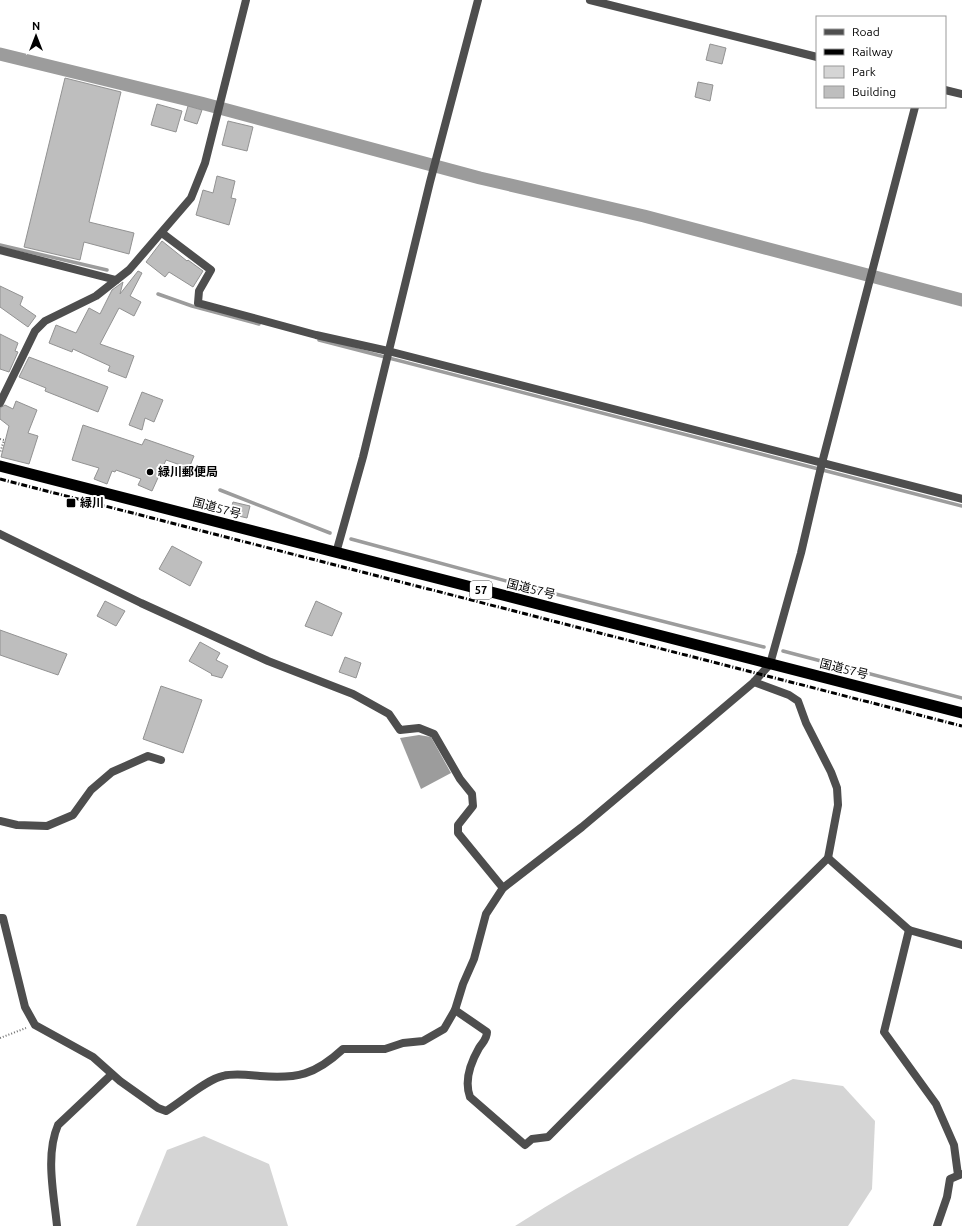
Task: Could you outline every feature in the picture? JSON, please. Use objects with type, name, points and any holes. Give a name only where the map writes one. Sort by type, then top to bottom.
[{"type":"highway","name":"国道57号","points":[[0,466],[962,713]]},
{"type":"street","points":[[0,403],[35,330],[45,321],[96,296],[129,270],[191,198],[206,163],[246,0]]},
{"type":"street","points":[[336,553],[363,457],[388,352],[478,0]]},
{"type":"street","points":[[590,0],[816,57]]},
{"type":"street","points":[[946,90],[962,94]]},
{"type":"street","points":[[0,918],[3,918],[25,1007],[35,1024],[93,1057],[111,1075],[158,1108],[166,1111],[197,1089],[222,1076],[250,1075],[280,1078],[305,1075],[326,1064],[342,1049],[385,1049],[403,1043],[423,1041],[444,1029],[454,1010],[462,984],[474,959],[486,914],[503,888],[582,827],[754,682],[770,664],[801,553],[822,463],[915,108]]},
{"type":"street","points":[[162,233],[211,270],[199,292],[198,303],[316,335],[962,498]]},
{"type":"street","points":[[0,250],[116,280]]},
{"type":"street","points":[[0,534],[141,603],[261,657],[353,694],[389,714],[400,730],[419,728],[434,734],[460,779],[472,794],[473,806],[458,825],[458,833],[503,888]]},
{"type":"street","points":[[454,1010],[487,1032],[487,1038],[472,1062],[467,1089],[470,1097],[525,1145],[532,1139],[548,1137],[676,1007],[828,858],[838,805],[837,788],[831,772],[806,723],[798,701],[789,694],[754,682]]},
{"type":"street","points":[[0,821],[17,825],[47,826],[73,814],[91,790],[112,772],[148,756],[160,760]]},
{"type":"street","points":[[828,858],[909,930],[962,945]]},
{"type":"street","points":[[909,930],[884,1032],[936,1104],[954,1145],[960,1174],[950,1179],[947,1198],[937,1226]]},
{"type":"street","points":[[57,1226],[52,1160],[53,1136],[58,1125],[111,1075]]},
{"type":"path","points":[[0,439],[4,440],[0,453]]},
{"type":"path","points":[[0,1038],[35,1024]]},
{"type":"green space","points":[[793,1079],[843,1086],[875,1121],[872,1189],[848,1226],[515,1226],[582,1185],[651,1148]]},
{"type":"green space","points":[[204,1136],[269,1164],[288,1226],[136,1226],[167,1150]]},
{"type":"shaded area","points":[[419,735],[431,737],[451,773],[421,789],[400,738]]},
{"type":"building","points":[[710,44],[726,48],[722,64],[706,60]]},
{"type":"building","points":[[65,78],[121,92],[89,222],[134,233],[129,254],[84,242],[80,260],[24,247]]},
{"type":"building","points":[[698,82],[713,85],[710,101],[695,97]]},
{"type":"building","points":[[157,104],[182,111],[176,132],[151,125]]},
{"type":"building","points":[[188,106],[202,110],[197,124],[184,120]]},
{"type":"building","points":[[228,121],[253,127],[247,151],[222,145]]},
{"type":"building","points":[[217,176],[235,181],[231,198],[236,199],[229,225],[196,215],[203,190],[213,193]]},
{"type":"building","points":[[162,241],[187,261],[188,260],[203,271],[193,287],[169,272],[165,277],[146,262]]},
{"type":"building","points":[[138,271],[142,273],[130,296],[141,302],[134,316],[119,308],[100,344],[134,356],[126,378],[108,371],[110,366],[73,349],[72,352],[49,343],[56,325],[76,333],[89,308],[100,314],[112,290],[123,282],[120,294]]},
{"type":"building","points":[[0,286],[23,297],[20,305],[36,316],[28,327],[0,307]]},
{"type":"building","points":[[0,334],[18,343],[15,351],[18,352],[9,372],[0,369]]},
{"type":"building","points":[[29,357],[108,387],[98,412],[45,391],[46,388],[19,377]]},
{"type":"building","points":[[142,392],[163,400],[154,422],[145,418],[142,430],[129,425]]},
{"type":"building","points":[[16,401],[37,410],[28,433],[38,436],[29,464],[1,457],[9,426],[0,419],[0,408],[5,405],[13,409]]},
{"type":"building","points":[[83,425],[142,445],[145,439],[194,456],[189,468],[166,460],[152,491],[138,485],[141,479],[116,470],[115,472],[112,471],[107,484],[94,479],[99,468],[72,460]]},
{"type":"building","points":[[233,502],[250,506],[247,518],[230,514]]},
{"type":"building","points":[[172,546],[202,562],[190,586],[159,569]]},
{"type":"building","points":[[105,601],[125,611],[116,626],[97,616]]},
{"type":"building","points":[[316,601],[342,613],[332,636],[305,626]]},
{"type":"building","points":[[0,630],[67,654],[58,675],[0,655]]},
{"type":"building","points":[[200,642],[220,653],[216,660],[228,666],[222,678],[211,675],[212,674],[189,661]]},
{"type":"building","points":[[345,657],[361,663],[356,678],[339,672]]},
{"type":"building","points":[[161,686],[202,700],[183,753],[143,739]]},
{"type":"waterway","points":[[0,54],[201,103],[480,178],[644,216],[962,300]]},
{"type":"waterway","points":[[0,245],[107,270]]},
{"type":"waterway","points":[[158,294],[192,306],[259,324]]},
{"type":"waterway","points":[[319,340],[962,506]]},
{"type":"waterway","points":[[220,490],[330,533]]},
{"type":"waterway","points":[[351,539],[536,589],[764,647]]},
{"type":"waterway","points":[[783,651],[962,698]]},
{"type":"railway","points":[[0,479],[962,726]]},
{"type":"place","name":"緑川郵便局","points":[[150,472]]},
{"type":"place","name":"緑川","points":[[71,503]]}]
